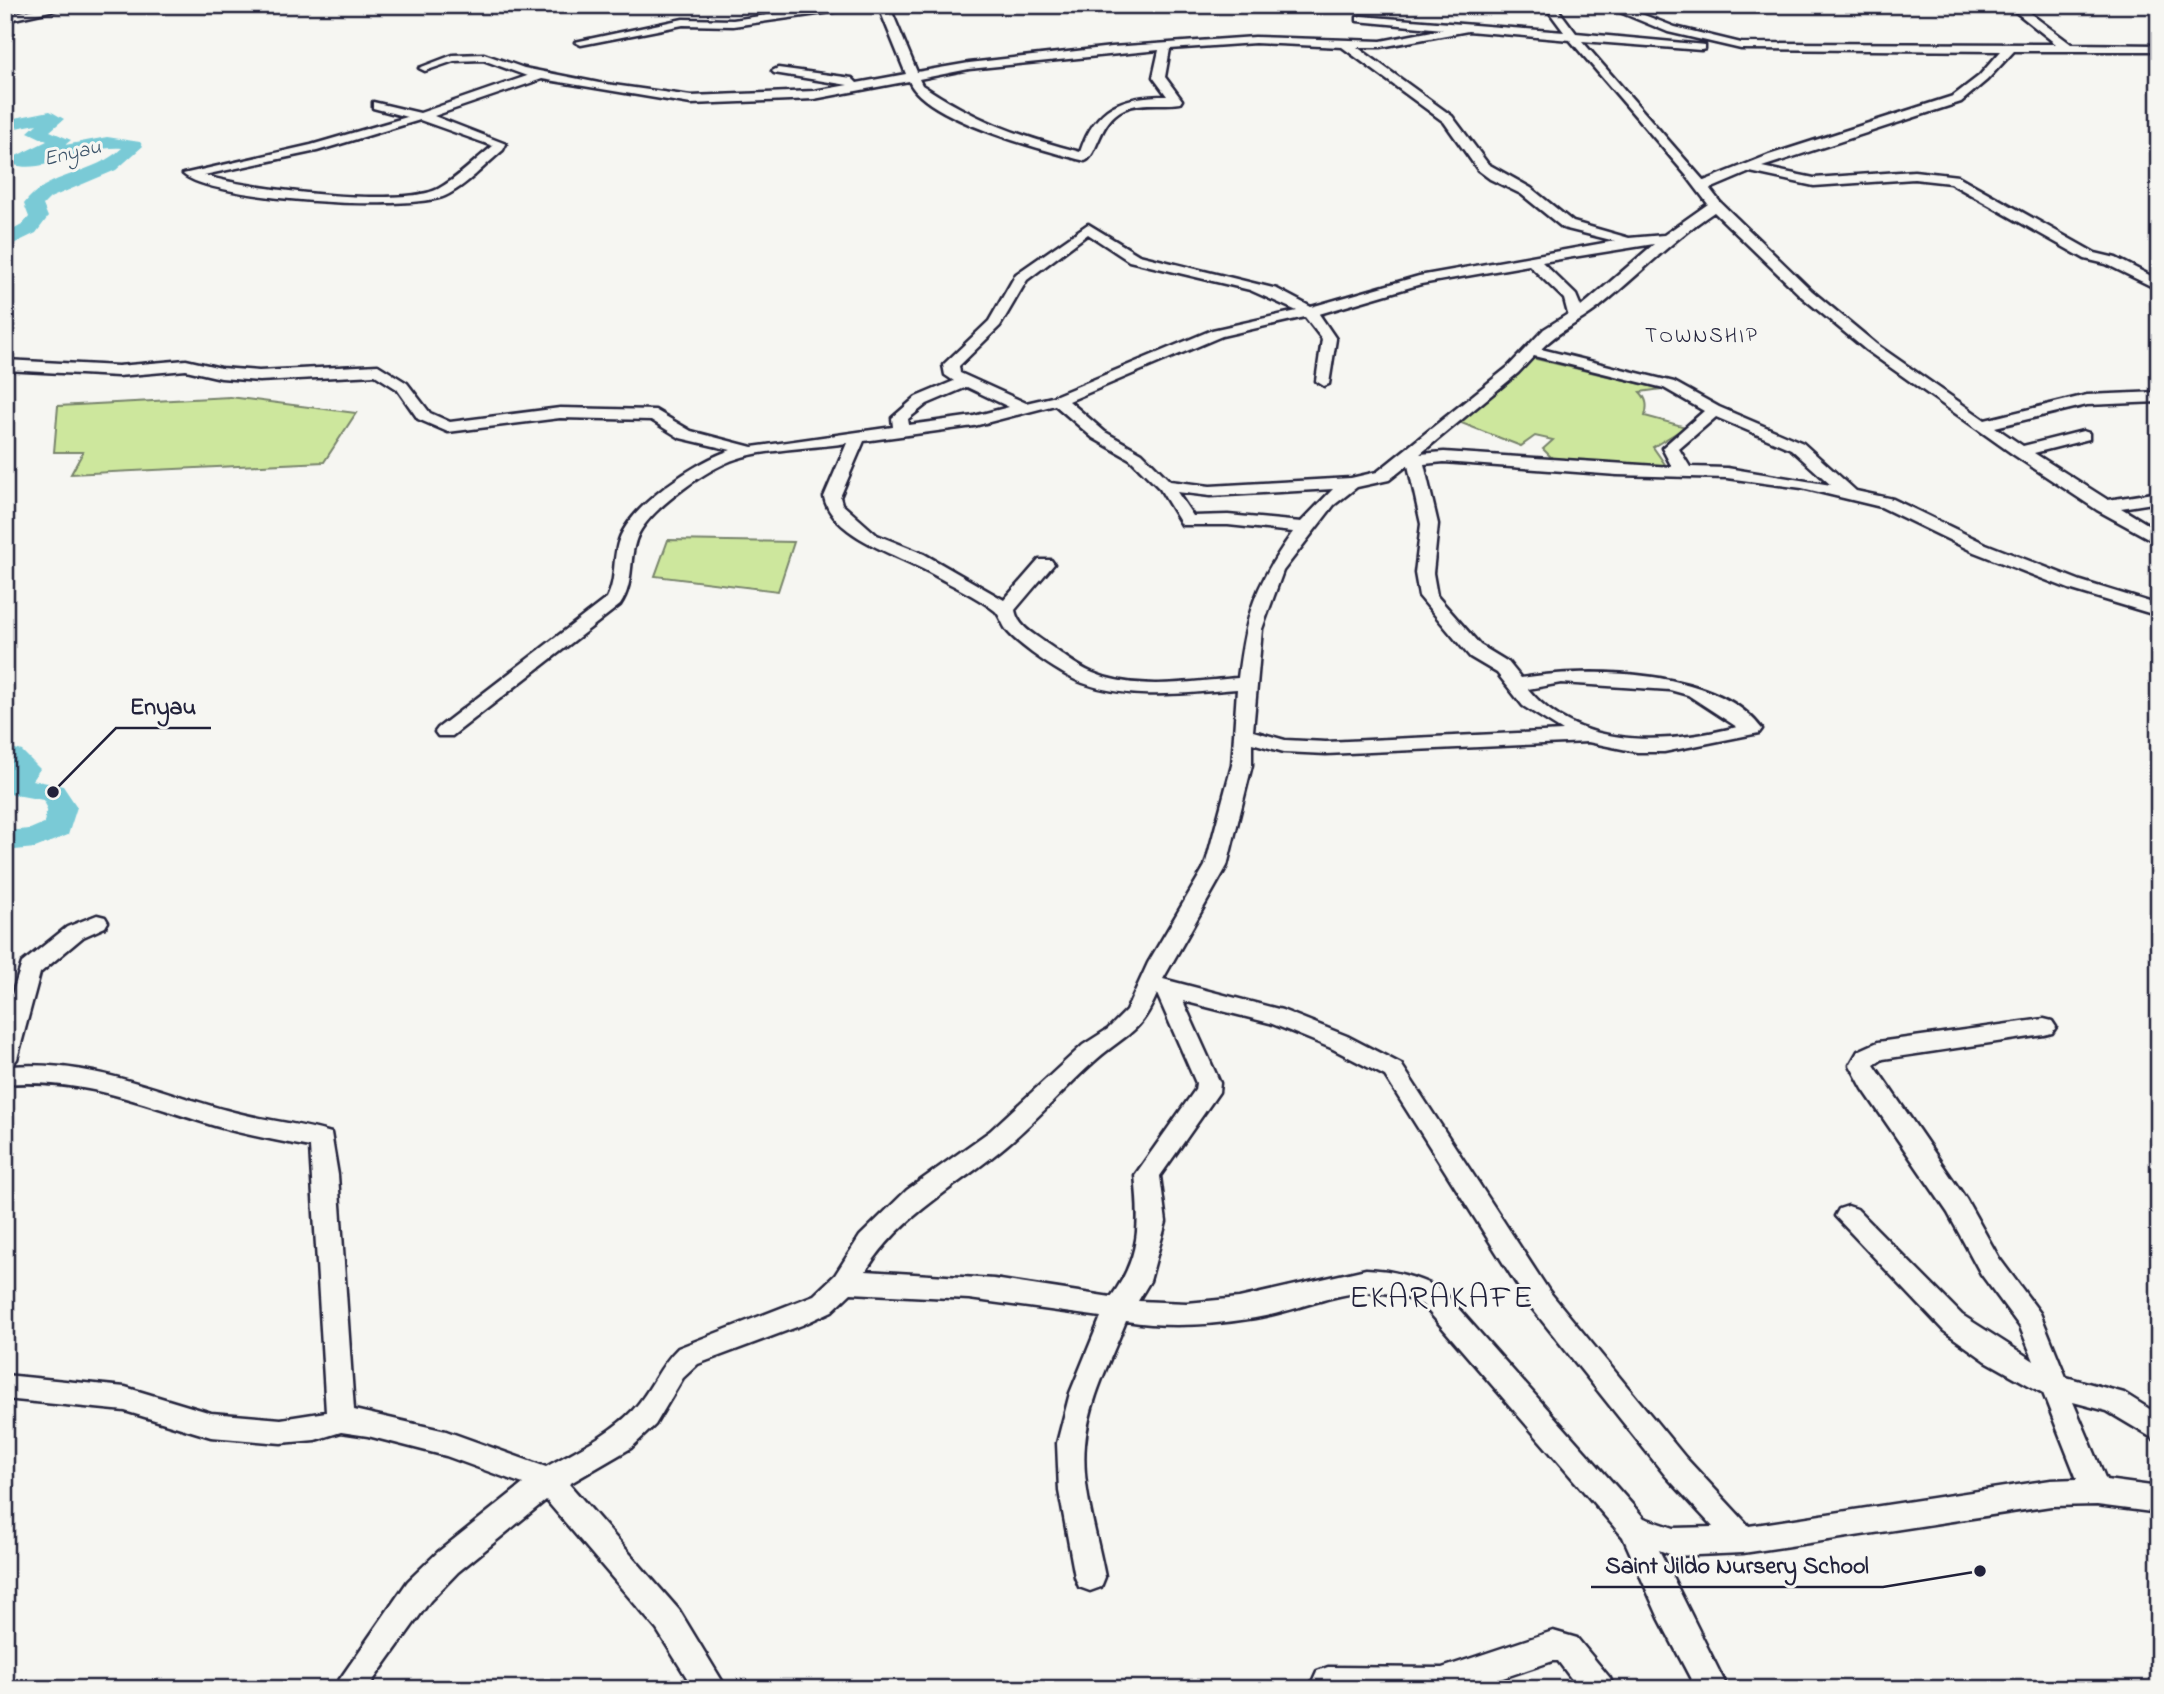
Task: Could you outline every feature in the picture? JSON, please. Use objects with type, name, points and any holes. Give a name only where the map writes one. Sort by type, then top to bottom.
[{"type":"street","points":[[5,18],[72,5]]},
{"type":"street","points":[[1549,5],[1572,38],[1715,205],[1774,264],[1842,324],[2020,452],[2102,506],[2159,539]]},
{"type":"street","points":[[1608,5],[1672,30],[1741,46]]},
{"type":"street","points":[[2012,5],[2070,49]]},
{"type":"street","points":[[581,42],[683,22],[733,23],[839,8],[884,6],[916,86],[953,111],[1023,143],[1085,158],[1092,137],[1103,119],[1120,105],[1129,100],[1176,100],[1159,77],[1165,48]]},
{"type":"street","points":[[1362,19],[1696,47],[2159,48]]},
{"type":"street","points":[[425,68],[453,58],[484,57],[599,87],[700,101],[804,96],[1006,61],[1112,50],[1255,40],[1281,43],[1381,44],[1472,27]]},
{"type":"street","points":[[1345,44],[1448,119],[1483,167],[1496,176],[1526,191],[1568,225],[1632,242]]},
{"type":"street","points":[[1702,187],[1808,146],[1957,99],[1983,78],[2010,48]]},
{"type":"street","points":[[778,71],[876,84]]},
{"type":"street","points":[[377,106],[416,117],[449,124],[500,144],[441,193],[401,200],[342,199],[224,186],[189,174],[313,148],[416,117],[526,78],[545,75]]},
{"type":"street","points":[[1750,168],[1814,182],[1914,176],[1954,179],[2090,256],[2111,261],[2159,286]]},
{"type":"street","points":[[1058,400],[1090,429],[1136,456],[1160,484],[1167,486],[1210,491],[1351,484],[1383,477],[1408,461],[1532,351],[1558,324],[1591,307],[1669,239],[1715,205]]},
{"type":"street","points":[[1025,409],[964,383],[953,375],[951,365],[995,323],[1021,277],[1088,228],[1132,257],[1194,275],[1262,288],[1307,313],[1329,339],[1324,381]]},
{"type":"street","points":[[445,732],[614,601],[622,587],[623,554],[634,525],[647,512],[711,464],[733,454],[974,421],[1058,400],[1195,340],[1307,313],[1419,280],[1632,242],[1669,239]]},
{"type":"street","points":[[1532,260],[1571,298],[1576,315]]},
{"type":"street","points":[[1532,351],[1669,385],[1713,410],[1774,433],[1797,446],[1850,492]]},
{"type":"street","points":[[5,365],[118,371],[186,365],[221,373],[259,376],[321,375],[378,370],[402,386],[424,416],[448,426],[560,413],[655,415],[686,435],[757,450]]},
{"type":"street","points":[[901,429],[900,418],[906,411],[932,395],[964,383]]},
{"type":"street","points":[[1984,425],[2087,400],[2159,397]]},
{"type":"street","points":[[1686,473],[1673,457],[1670,448],[1702,423],[1713,410]]},
{"type":"street","points":[[2020,452],[2083,436]]},
{"type":"street","points":[[858,437],[832,497],[834,506],[871,539],[918,558],[1006,609]]},
{"type":"street","points":[[1408,461],[1479,458],[1616,470],[1727,474],[1850,492],[1898,507],[1946,534],[2075,585],[2159,611]]},
{"type":"street","points":[[1408,461],[1430,535],[1424,569],[1429,599],[1476,652],[1503,668],[1517,685],[1542,712],[1587,737],[1604,743],[1676,746],[1752,729],[1716,703],[1672,684],[1561,677],[1517,685]]},
{"type":"street","points":[[1090,1577],[1072,1473],[1071,1444],[1077,1418],[1117,1309],[1137,1281],[1153,1222],[1147,1175],[1207,1092],[1208,1083],[1158,986],[1159,962],[1216,866],[1242,765],[1245,683],[1253,629],[1274,571],[1328,501],[1351,484]]},
{"type":"street","points":[[1167,486],[1170,496],[1188,521],[1227,520],[1305,528]]},
{"type":"street","points":[[2102,506],[2159,497]]},
{"type":"street","points":[[1045,564],[1006,609],[1007,618],[1014,628],[1070,669],[1089,678],[1171,688],[1245,683]]},
{"type":"street","points":[[1242,734],[1284,746],[1316,748],[1432,741],[1587,737]]},
{"type":"street","points":[[5,1059],[30,969],[75,932],[97,922]]},
{"type":"street","points":[[348,1689],[419,1591],[448,1562],[548,1481],[621,1439],[645,1416],[673,1370],[688,1356],[809,1311],[844,1283],[869,1243],[916,1197],[999,1138],[1091,1051],[1116,1035],[1136,1017],[1158,986]]},
{"type":"street","points":[[1158,986],[1274,1016],[1339,1042],[1393,1070],[1541,1299],[1675,1466],[1743,1540]]},
{"type":"street","points":[[2044,1027],[1878,1051],[1866,1057],[1863,1065],[1871,1083],[1957,1206],[1990,1266],[2031,1321],[2047,1358],[2053,1385],[2097,1492]]},
{"type":"street","points":[[5,1074],[72,1072],[102,1079],[218,1118],[321,1140],[333,1289],[335,1371],[341,1420]]},
{"type":"street","points":[[1848,1216],[1953,1323],[1996,1353],[2053,1385],[2114,1401],[2159,1430]]},
{"type":"street","points":[[844,1283],[876,1280],[970,1286],[1173,1315],[1260,1306],[1351,1281],[1374,1278],[1401,1282],[1423,1291],[1451,1317],[1634,1528],[1670,1608],[1713,1689]]},
{"type":"street","points":[[5,1387],[125,1399],[211,1425],[281,1431],[315,1429],[341,1420],[385,1425],[472,1451],[548,1481],[668,1620],[712,1689]]},
{"type":"street","points":[[1634,1528],[1674,1542],[1743,1540],[2050,1493],[2097,1492],[2159,1500]]},
{"type":"street","points":[[1328,1682],[1441,1683],[1553,1646],[1566,1648],[1599,1689]]},
{"type":"green space","points":[[1532,358],[1662,389],[1640,392],[1646,403],[1645,416],[1686,427],[1653,447],[1669,470],[1546,459],[1551,457],[1543,449],[1553,440],[1535,436],[1521,446],[1456,421]]},
{"type":"green space","points":[[230,397],[356,413],[324,462],[71,474],[83,452],[54,452],[58,406]]},
{"type":"green space","points":[[668,540],[794,542],[778,591],[655,576]]},
{"type":"waterway","name":"Enyau","points":[[5,125],[50,116],[55,119],[37,132],[62,140],[20,161],[27,163],[93,144],[107,142],[134,146],[109,166],[44,194],[33,204],[39,217],[29,229],[5,242]]},
{"type":"waterway","name":"Enyau","points":[[5,758],[12,757],[26,769],[12,786],[53,792],[62,807],[58,828],[35,838],[5,841]]},
{"type":"place","name":"Enyau","points":[[53,792]]},
{"type":"place","name":"Saint Jildo Nursery School","points":[[1980,1571]]},
{"type":"district","name":"TOWNSHIP","points":[[1702,335]]},
{"type":"district","name":"EKARAKAFE","points":[[1442,1296]]}]
